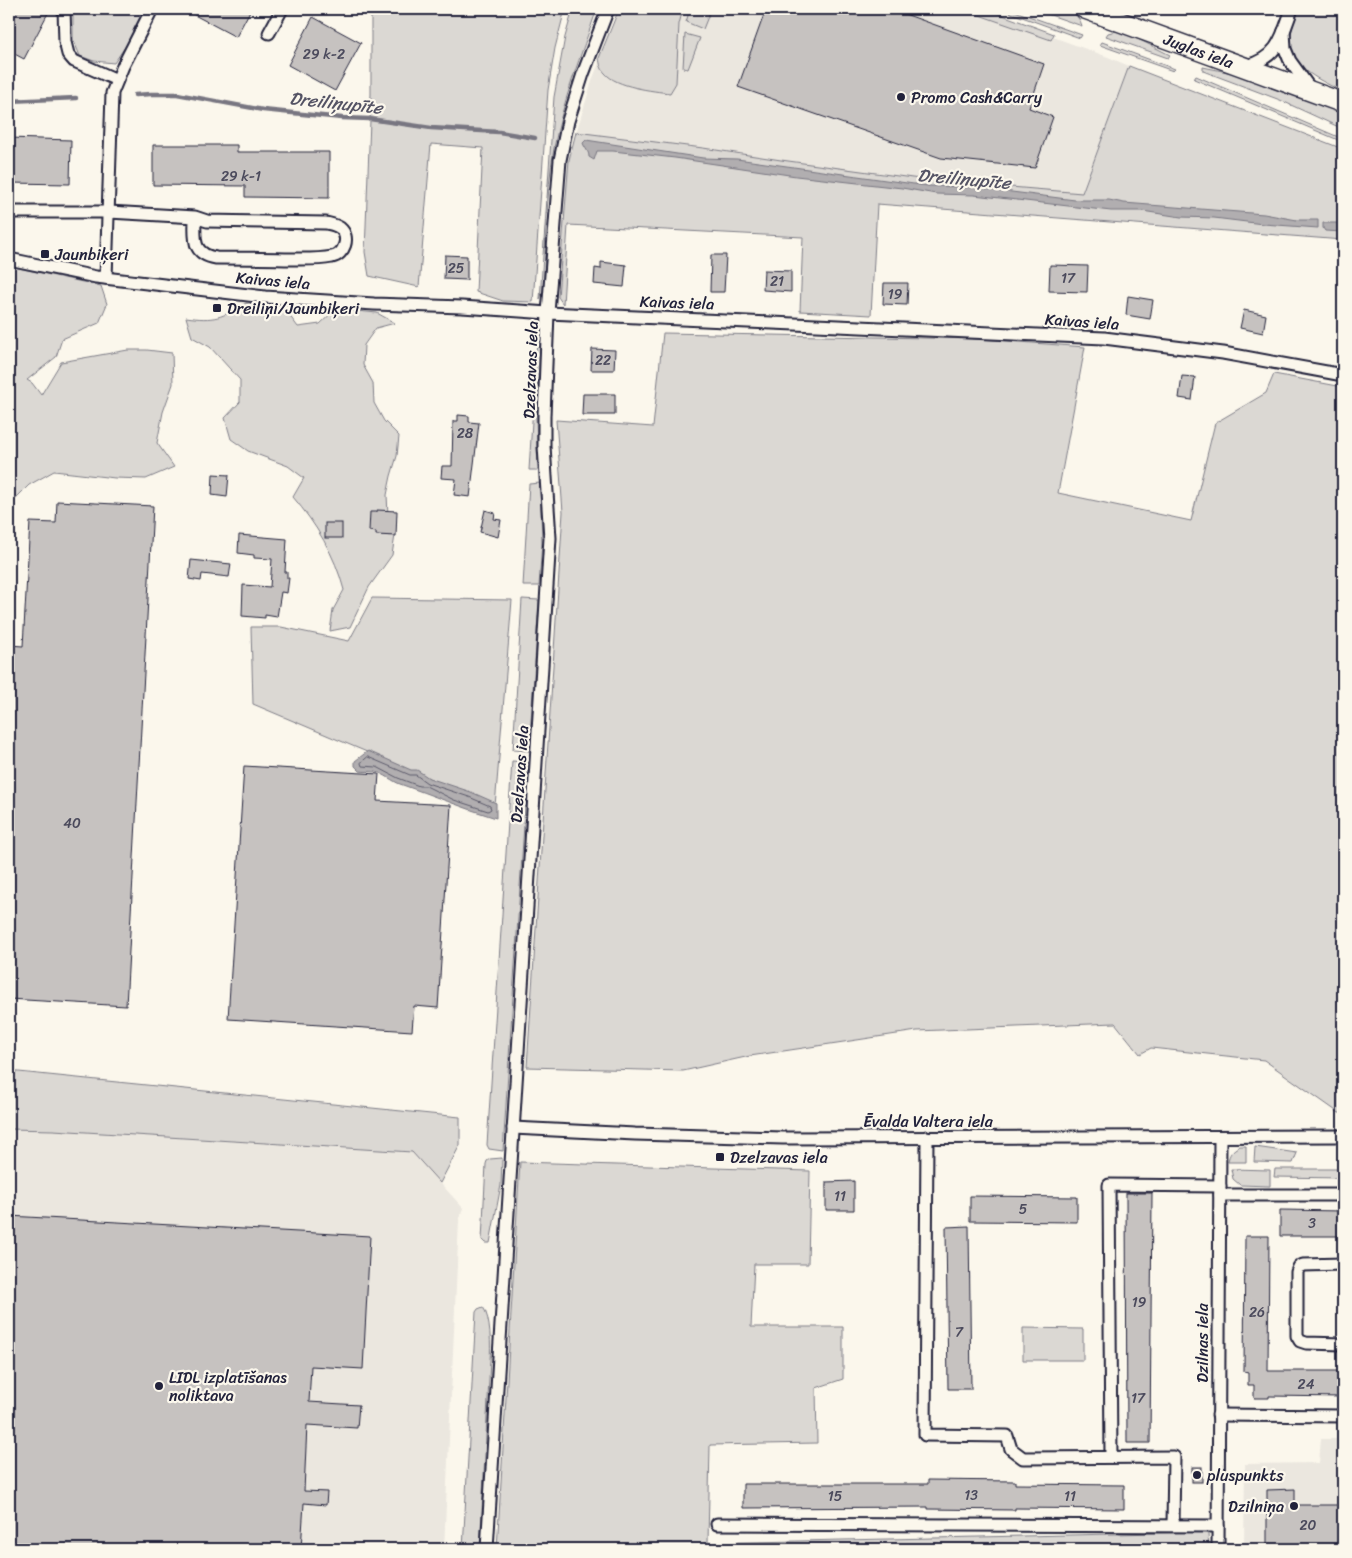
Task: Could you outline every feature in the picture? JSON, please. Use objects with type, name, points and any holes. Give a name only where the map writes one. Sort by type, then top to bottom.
[{"type":"main road","name":"Juglas iela","points":[[1085,9],[1343,103]]},
{"type":"street","points":[[64,9],[65,42],[68,54],[74,61],[117,80]]},
{"type":"street","points":[[106,278],[112,93],[152,9]]},
{"type":"street","points":[[269,33],[282,9]]},
{"type":"street","name":"Dzelzavas iela","points":[[487,1549],[550,538],[544,446],[548,313],[560,160],[574,102],[608,9]]},
{"type":"street","points":[[1244,67],[1258,63],[1270,55],[1284,30],[1292,9]]},
{"type":"street","points":[[1284,30],[1285,49],[1290,60],[1312,91]]},
{"type":"street","points":[[9,212],[108,212],[195,217],[207,221],[326,223],[340,228],[344,233],[345,244],[343,250],[337,256],[330,258],[216,258],[205,256],[194,243],[195,217]]},
{"type":"street","name":"Kaivas iela","points":[[9,259],[106,278],[265,297],[548,313],[1104,338],[1223,353],[1343,375]]},
{"type":"street","name":"Ēvalda Valtera iela","points":[[513,1128],[743,1137],[1343,1136]]},
{"type":"street","points":[[927,1137],[925,1435],[1007,1436],[1011,1449],[1023,1458],[1174,1457],[1172,1525]]},
{"type":"street","name":"Dzilnas iela","points":[[1218,1549],[1220,1137]]},
{"type":"street","points":[[1111,1457],[1108,1184],[1343,1195]]},
{"type":"street","points":[[1343,1264],[1303,1264],[1297,1272],[1298,1336],[1300,1341],[1306,1343],[1343,1344]]},
{"type":"street","points":[[1218,1415],[1343,1416]]},
{"type":"street","points":[[717,1524],[1218,1526]]},
{"type":"shaded area","points":[[73,9],[145,9],[127,44],[114,63],[94,61],[80,56],[73,39]]},
{"type":"shaded area","points":[[371,9],[565,9],[555,48],[548,90],[533,302],[503,301],[476,292],[483,148],[431,144],[419,287],[369,276],[365,252],[371,94]]},
{"type":"shaded area","points":[[573,9],[597,9],[567,95],[554,148],[548,201],[543,290],[540,299],[554,97],[565,37]]},
{"type":"shaded area","points":[[619,9],[683,9],[679,24],[676,83],[670,93],[617,82],[610,78],[603,70],[599,58]]},
{"type":"shaded area","points":[[621,9],[976,9],[1129,66],[1082,193],[927,180],[703,148],[576,133],[593,78]]},
{"type":"shaded area","points":[[690,9],[711,9],[703,29],[686,22]]},
{"type":"shaded area","points":[[962,9],[986,9],[1054,34],[1051,40]]},
{"type":"shaded area","points":[[1000,9],[1009,9],[1082,35],[1080,38]]},
{"type":"shaded area","points":[[1033,9],[1062,9],[1069,11],[1079,19],[1082,26]]},
{"type":"shaded area","points":[[1302,9],[1338,9],[1338,16],[1343,16],[1343,92],[1310,74],[1297,61],[1291,43],[1292,28],[1297,12],[1301,13]]},
{"type":"shaded area","points":[[1120,30],[1170,55],[1168,58],[1106,36],[1108,33]]},
{"type":"shaded area","points":[[685,34],[700,38],[688,69],[683,68]]},
{"type":"shaded area","points":[[1102,42],[1175,69],[1173,71],[1100,45]]},
{"type":"shaded area","points":[[1129,66],[1343,149],[1343,240],[877,204],[871,315],[800,311],[803,237],[568,225],[563,304],[558,297],[569,160],[576,132],[927,180],[1082,193]]},
{"type":"shaded area","points":[[1203,67],[1242,75],[1343,111],[1343,129],[1280,100],[1203,71]]},
{"type":"shaded area","points":[[1196,76],[1343,139],[1343,142],[1194,79]]},
{"type":"shaded area","points":[[9,266],[101,286],[107,304],[99,323],[62,339],[56,357],[27,380],[32,383],[41,395],[61,362],[128,350],[172,353],[173,384],[163,412],[157,443],[174,467],[146,479],[115,478],[54,471],[29,485],[9,505]]},
{"type":"shaded area","points":[[246,303],[267,305],[286,311],[298,327],[320,324],[336,309],[377,313],[395,323],[376,328],[364,345],[363,365],[373,383],[374,403],[384,421],[399,436],[397,456],[387,495],[388,515],[395,535],[392,555],[369,587],[350,627],[330,631],[333,610],[344,590],[324,540],[293,497],[304,478],[288,466],[248,451],[231,439],[225,418],[240,402],[240,380],[210,347],[192,337],[186,317],[204,319],[217,317]]},
{"type":"shaded area","points":[[538,324],[541,331],[536,417],[538,470],[529,470]]},
{"type":"shaded area","points":[[663,333],[980,339],[1085,347],[1058,493],[1191,521],[1215,423],[1266,393],[1274,374],[1343,387],[1343,1113],[1339,1113],[1264,1060],[1151,1048],[1140,1054],[1115,1023],[917,1031],[750,1056],[683,1071],[527,1067],[563,512],[556,420],[653,427]]},
{"type":"shaded area","points":[[540,483],[542,542],[539,586],[523,586],[529,484]]},
{"type":"shaded area","points":[[372,598],[512,600],[495,806],[253,704],[251,627],[281,627],[349,641]]},
{"type":"shaded area","points":[[522,599],[539,600],[529,751],[513,750]]},
{"type":"shaded area","points":[[512,761],[528,762],[503,1151],[489,1149],[487,1145]]},
{"type":"shaded area","points":[[9,1071],[460,1117],[460,1145],[440,1183],[412,1152],[53,1130],[9,1129]]},
{"type":"shaded area","points":[[9,1129],[66,1130],[412,1152],[463,1208],[459,1221],[444,1549],[9,1549]]},
{"type":"shaded area","points":[[1240,1146],[1246,1146],[1246,1162],[1228,1162],[1231,1153]]},
{"type":"shaded area","points":[[1255,1147],[1297,1153],[1293,1163],[1254,1162]]},
{"type":"shaded area","points":[[502,1158],[501,1185],[490,1243],[485,1243],[482,1240],[486,1164],[490,1159]]},
{"type":"shaded area","points":[[520,1162],[810,1171],[808,1264],[754,1264],[751,1327],[843,1327],[843,1379],[816,1388],[817,1443],[710,1445],[708,1543],[1205,1532],[1208,1534],[1209,1549],[497,1549]]},
{"type":"shaded area","points":[[1231,1169],[1270,1170],[1270,1186],[1240,1185],[1233,1179]]},
{"type":"shaded area","points":[[1275,1169],[1338,1169],[1338,1173],[1343,1173],[1343,1178],[1274,1177]]},
{"type":"shaded area","points":[[483,1307],[488,1318],[490,1348],[480,1549],[463,1549],[476,1312]]},
{"type":"shaded area","points":[[1023,1328],[1083,1329],[1083,1360],[1023,1360]]},
{"type":"shaded area","name":"Dzilniņa","points":[[1321,1439],[1343,1439],[1343,1549],[1244,1549],[1245,1464],[1319,1463]]},
{"type":"water","name":"Dreiliņupīte","points":[[586,140],[703,158],[737,159],[928,186],[972,187],[1075,200],[1109,200],[1124,203],[1264,214],[1297,220],[1318,220],[1318,228],[1214,218],[1181,217],[1142,211],[1111,211],[974,195],[936,194],[613,151],[597,151],[594,160],[589,157],[583,143]]},
{"type":"water","points":[[1323,223],[1343,223],[1343,232],[1325,231]]},
{"type":"water","points":[[368,751],[411,770],[417,770],[429,778],[471,792],[496,803],[496,818],[400,784],[379,773],[360,771],[355,766],[355,761]]},
{"type":"building","points":[[9,9],[39,9],[48,13],[24,59],[9,51]]},
{"type":"building","points":[[183,9],[251,9],[236,37]]},
{"type":"building","name":"Promo Cash&Carry","points":[[766,9],[903,9],[902,13],[1044,64],[1029,108],[1053,117],[1035,168],[941,158],[738,87]]},
{"type":"building","points":[[313,17],[361,43],[335,91],[288,65]]},
{"type":"building","points":[[9,138],[71,140],[70,184],[9,183]]},
{"type":"building","points":[[153,145],[237,145],[237,152],[329,152],[329,198],[245,197],[245,186],[153,185]]},
{"type":"building","points":[[445,255],[467,256],[467,280],[444,279]]},
{"type":"building","points":[[711,255],[726,255],[724,292],[710,292]]},
{"type":"building","points":[[601,262],[626,265],[624,287],[594,284],[595,268],[601,269]]},
{"type":"building","points":[[1050,265],[1088,266],[1087,292],[1049,291]]},
{"type":"building","points":[[764,270],[791,271],[791,292],[763,290]]},
{"type":"building","points":[[884,283],[908,283],[907,305],[883,304]]},
{"type":"building","points":[[1128,296],[1153,300],[1150,319],[1126,315]]},
{"type":"building","points":[[1244,310],[1266,315],[1263,333],[1240,328]]},
{"type":"building","points":[[592,349],[615,350],[614,370],[591,370]]},
{"type":"building","points":[[1182,376],[1195,377],[1192,400],[1179,398]]},
{"type":"building","points":[[583,394],[615,394],[615,415],[582,415]]},
{"type":"building","points":[[458,415],[469,416],[469,422],[479,423],[470,497],[454,495],[456,479],[441,478],[442,466],[452,466],[453,421],[458,421]]},
{"type":"building","points":[[213,474],[229,475],[227,497],[212,495]]},
{"type":"building","points":[[57,501],[153,506],[126,1006],[9,999],[9,645],[23,646],[30,522],[56,523]]},
{"type":"building","points":[[377,510],[397,511],[396,536],[376,535],[376,532],[369,531],[370,512],[377,512]]},
{"type":"building","points":[[485,510],[495,513],[494,519],[501,520],[498,537],[480,532]]},
{"type":"building","points":[[325,523],[342,523],[342,538],[325,538]]},
{"type":"building","points":[[239,535],[287,539],[285,572],[287,572],[287,578],[289,578],[287,593],[281,592],[277,617],[265,615],[265,618],[242,616],[243,585],[270,587],[272,559],[254,558],[254,555],[238,553]]},
{"type":"building","points":[[191,560],[231,564],[229,577],[202,574],[201,581],[189,579]]},
{"type":"building","points":[[244,766],[379,774],[377,801],[451,805],[438,1008],[414,1006],[412,1031],[228,1019]]},
{"type":"building","points":[[854,1181],[854,1210],[826,1210],[826,1182]]},
{"type":"building","points":[[1126,1193],[1152,1193],[1150,1443],[1127,1443]]},
{"type":"building","points":[[970,1196],[1077,1197],[1077,1222],[970,1221]]},
{"type":"building","points":[[1280,1210],[1343,1211],[1343,1236],[1280,1236]]},
{"type":"building","name":"LIDL izplatīšanas noliktava","points":[[9,1216],[370,1236],[363,1369],[311,1366],[309,1402],[359,1405],[357,1428],[307,1425],[304,1491],[327,1492],[326,1505],[304,1503],[301,1549],[9,1549]]},
{"type":"building","points":[[969,1226],[971,1389],[948,1389],[946,1227]]},
{"type":"building","points":[[1245,1236],[1269,1236],[1268,1371],[1343,1371],[1343,1397],[1269,1396],[1269,1398],[1254,1398],[1254,1385],[1248,1385],[1248,1373],[1244,1372]]},
{"type":"building","name":"pluspunkts","points":[[1192,1467],[1202,1467],[1202,1482],[1192,1482]]},
{"type":"building","points":[[928,1480],[1015,1481],[1015,1484],[1124,1485],[1124,1509],[743,1508],[743,1484],[928,1484]]},
{"type":"building","points":[[1295,1489],[1295,1505],[1343,1505],[1343,1545],[1293,1546],[1293,1549],[1267,1549],[1267,1490]]},
{"type":"waterway","name":"Dreiliņupīte","points":[[135,95],[177,94],[263,110],[370,119],[431,128],[499,132],[535,138]]},
{"type":"waterway","name":"Dreiliņupīte","points":[[9,101],[76,98]]},
{"type":"place","name":"Promo Cash&Carry","points":[[901,97]]},
{"type":"place","name":"Jaunbiķeri","points":[[45,254]]},
{"type":"place","name":"Dreiliņi/Jaunbiķeri","points":[[217,308]]},
{"type":"place","name":"Dzelzavas iela","points":[[720,1157]]},
{"type":"place","name":"LIDL izplatīšanas noliktava","points":[[159,1386]]},
{"type":"place","name":"pluspunkts","points":[[1197,1475]]},
{"type":"place","name":"Dzilniņa","points":[[1294,1506]]}]
